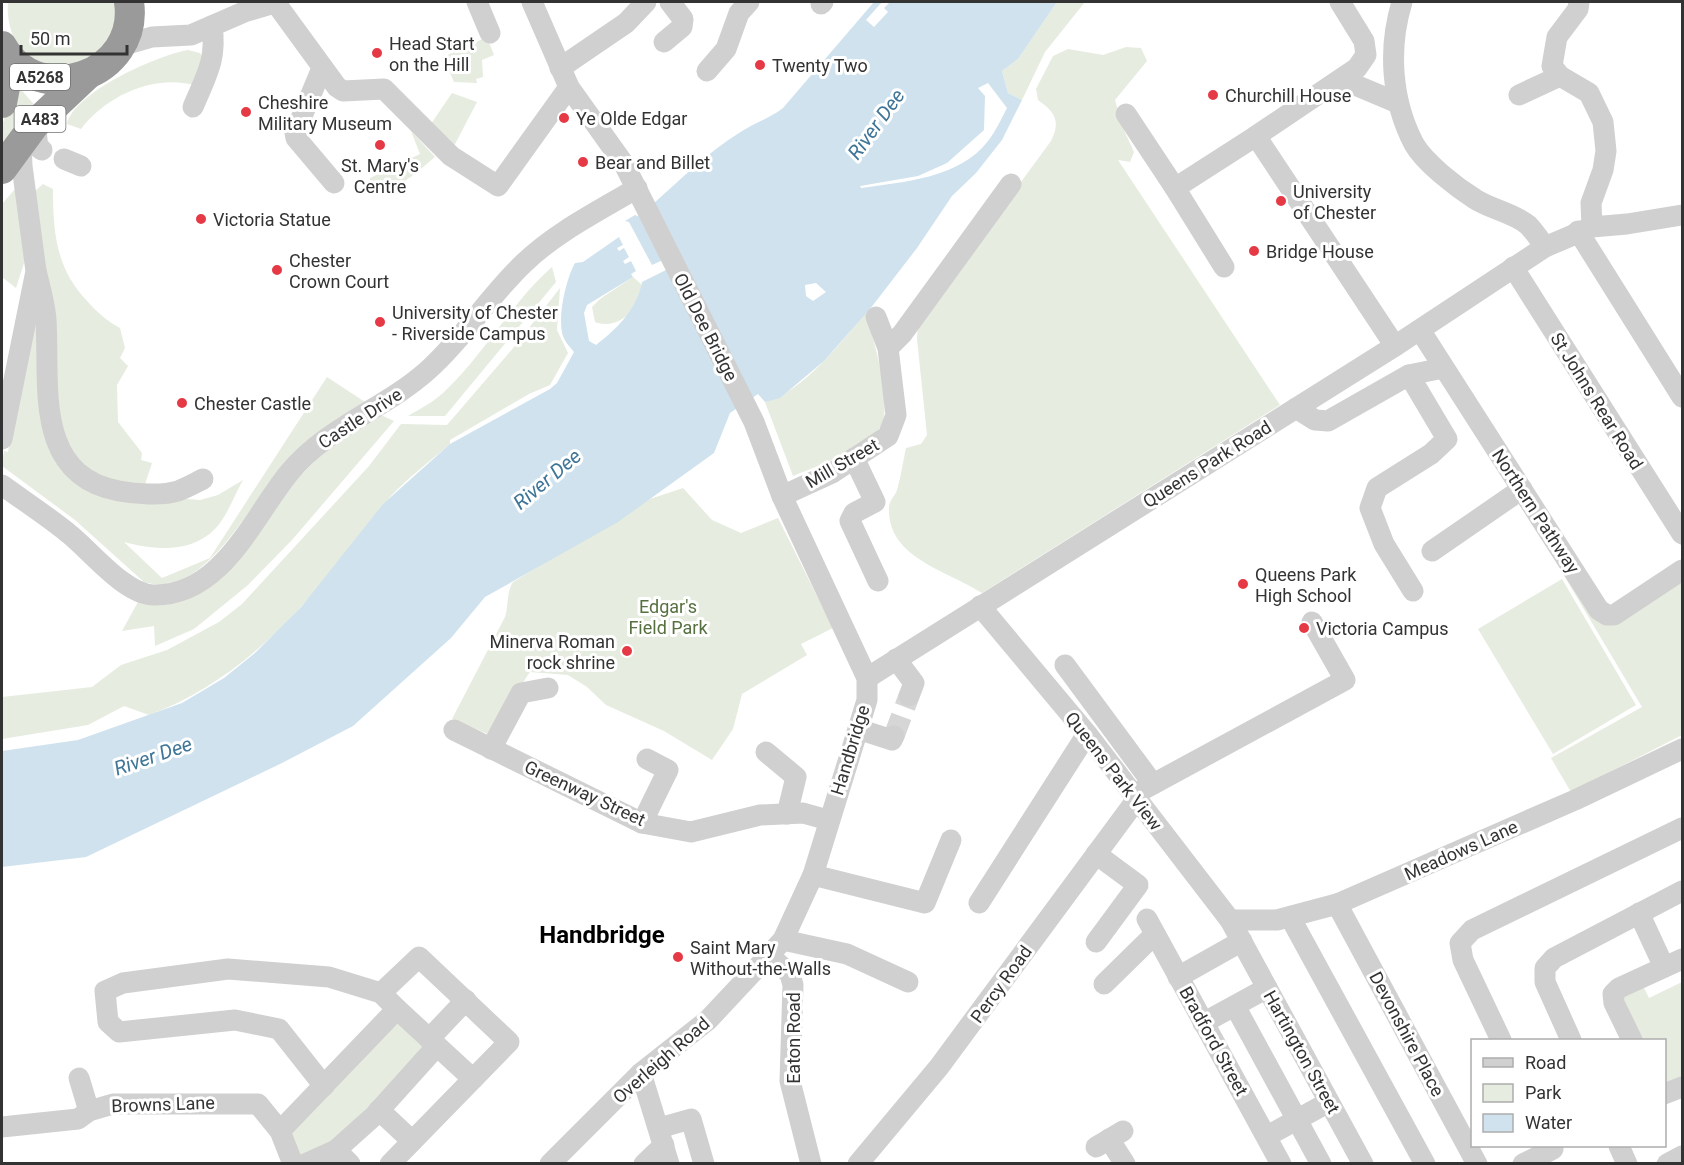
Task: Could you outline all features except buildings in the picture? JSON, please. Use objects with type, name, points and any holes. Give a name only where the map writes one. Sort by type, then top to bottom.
[{"type":"highway","name":"A5268","points":[[2,48],[15,64],[31,74],[49,80],[68,81],[86,76],[100,69],[121,46],[128,26],[129,3]]},
{"type":"highway","name":"A483","points":[[2,48],[6,82],[2,103]]},
{"type":"highway","name":"A483","points":[[2,169],[33,139],[86,76]]},
{"type":"street","points":[[121,46],[142,39],[191,35],[277,2],[337,87],[343,90],[384,89],[451,156],[498,186],[564,77],[626,23],[646,2]]},
{"type":"street","points":[[477,2],[490,33]]},
{"type":"street","points":[[532,2],[564,77],[600,128],[637,188]]},
{"type":"street","points":[[664,42],[682,27],[683,19],[670,2]]},
{"type":"street","points":[[707,71],[726,49],[739,13],[749,2]]},
{"type":"street","points":[[1175,188],[1357,68],[1366,55],[1364,41],[1340,2]]},
{"type":"street","points":[[1402,2],[1395,25],[1394,72],[1398,103],[1415,145],[1444,177],[1475,200],[1527,224],[1545,247]]},
{"type":"street","points":[[1580,2],[1578,9],[1557,37],[1552,66],[1560,76],[1589,93],[1603,122],[1606,152],[1603,170],[1591,203],[1585,229],[1683,397]]},
{"type":"street","points":[[129,3],[145,24],[173,36]]},
{"type":"street","points":[[193,106],[213,60],[215,47],[212,26]]},
{"type":"street","points":[[322,68],[295,133],[296,138],[334,183]]},
{"type":"street","points":[[1519,95],[1560,76]]},
{"type":"street","points":[[1341,79],[1398,103]]},
{"type":"street","points":[[1126,114],[1224,267]]},
{"type":"street","points":[[1256,136],[1395,346]]},
{"type":"street","points":[[33,139],[22,166],[36,271],[46,318],[50,417],[53,434],[65,457],[87,480],[102,488],[128,492],[177,492],[203,479]]},
{"type":"street","points":[[888,348],[902,334],[1011,184]]},
{"type":"street","name":"Old Dee Bridge","points":[[637,188],[759,438]]},
{"type":"street","name":"Castle Drive","points":[[2,485],[68,532],[140,593],[168,594],[202,582],[220,567],[290,472],[310,451],[371,408],[407,388],[429,369],[524,263],[547,243],[637,188]]},
{"type":"street","points":[[1585,229],[1683,215]]},
{"type":"street","name":"Queens Park Road","points":[[867,678],[1395,346],[1513,267],[1545,247],[1585,229]]},
{"type":"street","name":"St Johns Rear Road","points":[[1513,267],[1683,534]]},
{"type":"street","points":[[2,439],[36,271]]},
{"type":"street","name":"Mill Street","points":[[782,496],[832,473],[888,436],[894,426],[896,415],[888,348],[876,317]]},
{"type":"street","name":"Northern Pathway","points":[[1420,330],[1599,610],[1607,615],[1614,615],[1683,570]]},
{"type":"street","points":[[1296,408],[1315,420],[1328,421],[1409,375],[1443,368]]},
{"type":"street","points":[[1409,375],[1447,439],[1431,454],[1377,488],[1370,508],[1384,544],[1413,591]]},
{"type":"street","name":"Handbridge","points":[[759,438],[782,496],[867,678],[867,700],[813,874],[776,948]]},
{"type":"street","points":[[854,458],[875,502],[854,513],[850,522],[878,580]]},
{"type":"street","points":[[1432,551],[1522,489]]},
{"type":"street","name":"Queens Park View","points":[[980,606],[1087,734],[1230,920],[1242,941]]},
{"type":"street","points":[[1135,797],[1153,784],[1345,680],[1312,622]]},
{"type":"street","points":[[896,659],[914,683],[909,696]]},
{"type":"street","points":[[1065,665],[1153,784]]},
{"type":"street","points":[[491,749],[521,693],[548,688]]},
{"type":"street","points":[[858,729],[892,740],[894,736]]},
{"type":"street","name":"Greenway Street","points":[[454,730],[642,823],[691,832],[736,819],[787,814],[803,813],[828,820]]},
{"type":"street","points":[[979,903],[1087,734]]},
{"type":"street","name":"Meadows Lane","points":[[1230,920],[1290,917],[1337,904],[1575,800],[1683,749]]},
{"type":"street","points":[[766,752],[796,777],[787,814]]},
{"type":"street","points":[[642,823],[668,770],[647,759]]},
{"type":"street","name":"Percy Road","points":[[858,1164],[939,1067],[1096,854],[1135,797]]},
{"type":"street","points":[[1500,1039],[1463,960],[1460,943],[1472,930],[1683,828]]},
{"type":"street","points":[[813,874],[925,903],[951,840]]},
{"type":"street","points":[[1096,854],[1138,885],[1096,942]]},
{"type":"street","points":[[1570,1039],[1545,982],[1545,968],[1554,958],[1683,891]]},
{"type":"street","name":"Devonshire Place","points":[[1337,904],[1477,1164]]},
{"type":"street","points":[[1631,1039],[1614,1004],[1613,994],[1619,988],[1673,963],[1639,913]]},
{"type":"street","points":[[1290,917],[1425,1164]]},
{"type":"street","name":"Bradford Street","points":[[1104,984],[1151,927],[1281,1164]]},
{"type":"street","points":[[1178,977],[1242,941]]},
{"type":"street","name":"Hartington Street","points":[[1242,941],[1362,1164]]},
{"type":"street","points":[[776,948],[847,954],[908,982]]},
{"type":"street","name":"Overleigh Road","points":[[550,1164],[641,1073],[708,1020],[776,948]]},
{"type":"street","name":"Eaton Road","points":[[776,948],[790,974],[793,985],[790,1081],[811,1164]]},
{"type":"street","points":[[381,993],[419,957],[509,1042],[390,1164]]},
{"type":"street","points":[[324,1086],[279,1029],[235,1020],[119,1032],[108,1022],[105,991],[123,983],[228,969],[329,977],[381,993],[473,1079]]},
{"type":"street","points":[[1203,1023],[1267,988]]},
{"type":"street","points":[[305,1164],[343,1157],[466,1000]]},
{"type":"street","points":[[1235,1006],[1321,1164]]},
{"type":"street","points":[[280,1131],[397,1009]]},
{"type":"street","points":[[641,1073],[664,1146]]},
{"type":"street","points":[[79,1078],[89,1111]]},
{"type":"street","points":[[1666,1094],[1683,1087]]},
{"type":"street","points":[[1267,1136],[1329,1102]]},
{"type":"street","name":"Browns Lane","points":[[2,1127],[78,1119],[89,1111],[113,1104],[258,1104],[280,1131],[292,1164]]},
{"type":"street","points":[[379,1110],[412,1141]]},
{"type":"street","points":[[644,1164],[691,1119],[704,1164]]},
{"type":"street","points":[[1109,1139],[1125,1164]]},
{"type":"street","points":[[1523,1164],[1555,1147]]},
{"type":"street","points":[[1619,1147],[1627,1164]]},
{"type":"street","points":[[1667,1164],[1683,1156]]},
{"type":"green space","points":[[8,2],[118,2],[115,35],[86,63],[53,65],[41,62],[22,49],[15,39],[10,28]]},
{"type":"green space","points":[[1057,2],[1085,2],[1045,52],[1022,100],[1008,93],[1002,71],[1018,59]]},
{"type":"green space","points":[[487,37],[494,55],[482,60],[483,77],[476,79],[477,83],[454,82],[443,57]]},
{"type":"green space","points":[[1126,47],[1141,48],[1147,61],[1115,100],[1123,128],[1134,152],[1130,162],[1118,160],[1280,405],[982,593],[921,560],[897,538],[891,524],[889,506],[897,490],[906,448],[921,444],[927,435],[917,339],[918,322],[1051,141],[1056,128],[1055,118],[1049,109],[1038,100],[1036,89],[1053,56],[1068,49],[1103,55]]},
{"type":"green space","points":[[188,50],[200,53],[202,57],[197,86],[181,83],[148,85],[118,97],[91,117],[81,129],[67,124],[73,112],[100,88],[138,67]]},
{"type":"green space","points":[[17,85],[38,109],[2,153],[2,125]]},
{"type":"green space","points":[[452,93],[477,102],[454,146],[431,124]]},
{"type":"green space","points":[[411,131],[435,157],[395,187],[377,193],[368,193],[370,178],[420,154]]},
{"type":"green space","points":[[43,184],[53,189],[58,250],[69,277],[95,309],[120,328],[125,348],[120,358],[128,366],[117,385],[118,422],[142,453],[141,460],[152,463],[145,484],[102,484],[64,446],[34,192]]},
{"type":"green space","points":[[16,188],[27,254],[16,288],[2,277],[2,204]]},
{"type":"green space","points":[[552,267],[556,282],[445,416],[408,416],[439,396],[458,378],[523,297]]},
{"type":"green space","points":[[633,277],[641,284],[633,309],[620,320],[612,323],[595,322],[592,307]]},
{"type":"green space","points":[[36,286],[46,426],[100,492],[200,500],[218,495],[243,480],[220,523],[206,536],[195,542],[184,546],[160,548],[124,542],[162,578],[210,558],[327,377],[365,402],[309,445],[279,472],[222,547],[205,564],[186,577],[166,584],[144,582],[75,520],[2,466],[4,451],[8,452]]},
{"type":"green space","points":[[560,288],[557,330],[568,353],[550,385],[529,394],[450,440],[450,444],[390,497],[321,584],[256,651],[205,687],[149,715],[124,706],[88,725],[2,739],[2,697],[92,687],[121,665],[167,650],[219,622],[242,604],[369,466],[401,424],[447,425],[514,347]]},
{"type":"green space","points":[[866,313],[877,353],[885,403],[881,426],[865,442],[853,449],[793,476],[765,402],[794,388],[807,377]]},
{"type":"green space","points":[[381,415],[394,421],[292,540],[248,585],[194,629],[155,646],[154,626],[122,631],[138,602],[191,597],[212,585],[237,561],[299,477],[343,439]]},
{"type":"green space","name":"Edgar's Field Park","points":[[683,488],[712,520],[741,533],[778,518],[833,628],[801,644],[807,655],[742,694],[733,729],[712,760],[664,731],[606,705],[587,687],[568,675],[530,672],[488,734],[452,719],[505,617],[509,590],[513,582],[650,499]]},
{"type":"green space","points":[[1571,572],[1598,619],[1682,579],[1682,735],[1571,792],[1551,758],[1642,707],[1563,574]]},
{"type":"green space","points":[[1562,579],[1636,705],[1553,754],[1478,629]]},
{"type":"green space","points":[[1641,982],[1649,998],[1682,982],[1682,1084],[1666,1090],[1666,1039],[1635,1039],[1618,994]]},
{"type":"green space","points":[[397,1018],[428,1046],[330,1146],[297,1161],[287,1132]]},
{"type":"water","name":"River Dee","points":[[874,2],[1057,2],[1018,59],[1002,71],[1008,93],[1022,100],[1002,140],[976,173],[952,196],[917,248],[870,309],[824,361],[780,398],[765,402],[758,394],[730,413],[714,453],[618,522],[485,597],[451,638],[353,726],[282,763],[86,857],[2,867],[2,751],[78,740],[182,703],[224,678],[255,653],[302,606],[383,504],[450,444],[557,383],[574,352],[563,336],[561,319],[566,288],[575,263],[583,262],[619,237],[623,245],[617,248],[619,251],[624,248],[629,257],[623,261],[625,264],[631,261],[636,271],[631,274],[633,277],[587,305],[584,313],[589,341],[596,345],[612,332],[631,309],[642,282],[670,268],[653,204],[716,149],[783,108]],"holes":[[[988,83],[1007,108],[991,137],[976,153],[947,171],[913,180],[861,188],[860,186],[918,176],[947,163],[984,130],[985,96],[978,88]],[[816,283],[826,292],[813,301],[806,296],[805,285]]]},
{"type":"water","points":[[635,215],[643,218],[665,259],[652,265],[629,222],[625,221]]},
{"type":"pier","points":[[882,2],[890,2],[884,8],[888,12],[874,27],[866,20]]},
{"type":"tunnel","points":[[894,736],[909,696]]},
{"type":"place","name":"Head Start on the Hill","points":[[377,53]]},
{"type":"place","name":"Twenty Two","points":[[760,65]]},
{"type":"place","name":"Churchill House","points":[[1213,95]]},
{"type":"place","name":"Cheshire Military Museum","points":[[246,112]]},
{"type":"place","name":"Ye Olde Edgar","points":[[564,118]]},
{"type":"place","name":"St. Mary's Centre","points":[[380,145]]},
{"type":"place","name":"Bear and Billet","points":[[583,162]]},
{"type":"place","name":"University of Chester","points":[[1281,201]]},
{"type":"place","name":"Victoria Statue","points":[[201,219]]},
{"type":"place","name":"Bridge House","points":[[1254,251]]},
{"type":"place","name":"Chester Crown Court","points":[[277,270]]},
{"type":"place","name":"University of Chester - Riverside Campus","points":[[380,322]]},
{"type":"place","name":"Chester Castle","points":[[182,403]]},
{"type":"place","name":"Queens Park High School","points":[[1243,584]]},
{"type":"place","name":"Victoria Campus","points":[[1304,628]]},
{"type":"place","name":"Minerva Roman rock shrine","points":[[627,651]]},
{"type":"place","name":"Saint Mary Without-the-Walls","points":[[678,957]]},
{"type":"district","name":"Handbridge","points":[[602,935]]}]
